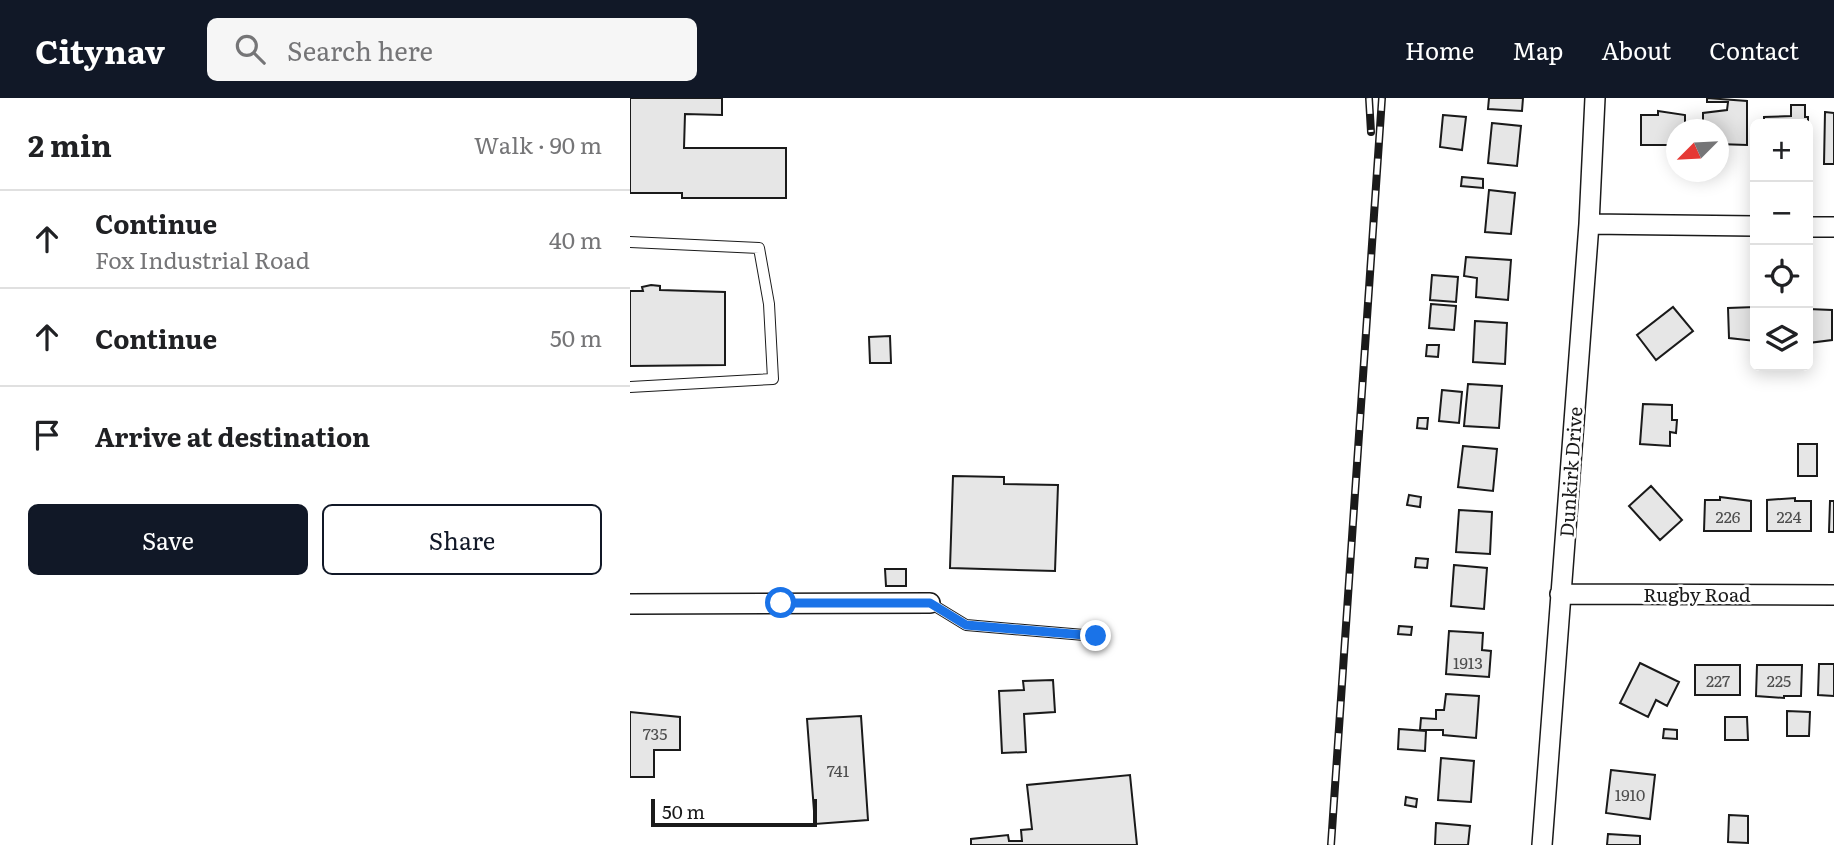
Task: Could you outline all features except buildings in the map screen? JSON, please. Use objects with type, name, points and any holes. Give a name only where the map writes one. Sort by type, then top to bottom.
[{"type":"street","name":"Dunkirk Drive","points":[[1542,845],[1589,224],[1595,98]]},
{"type":"street","points":[[1589,224],[1750,226]]},
{"type":"street","points":[[1813,227],[1834,227]]},
{"type":"street","name":"Rugby Road","points":[[1560,594],[1834,594]]},
{"type":"street","points":[[630,604],[930,603]]},
{"type":"lane","points":[[630,243],[759,248],[769,304],[773,379],[630,387]]},
{"type":"lane","points":[[930,603],[966,625],[1096,636]]},
{"type":"railway","points":[[1369,98],[1371,132]]},
{"type":"railway","points":[[1331,845],[1382,98]]},
{"type":"route","points":[[781,603],[930,603],[966,625],[1096,636]]}]
